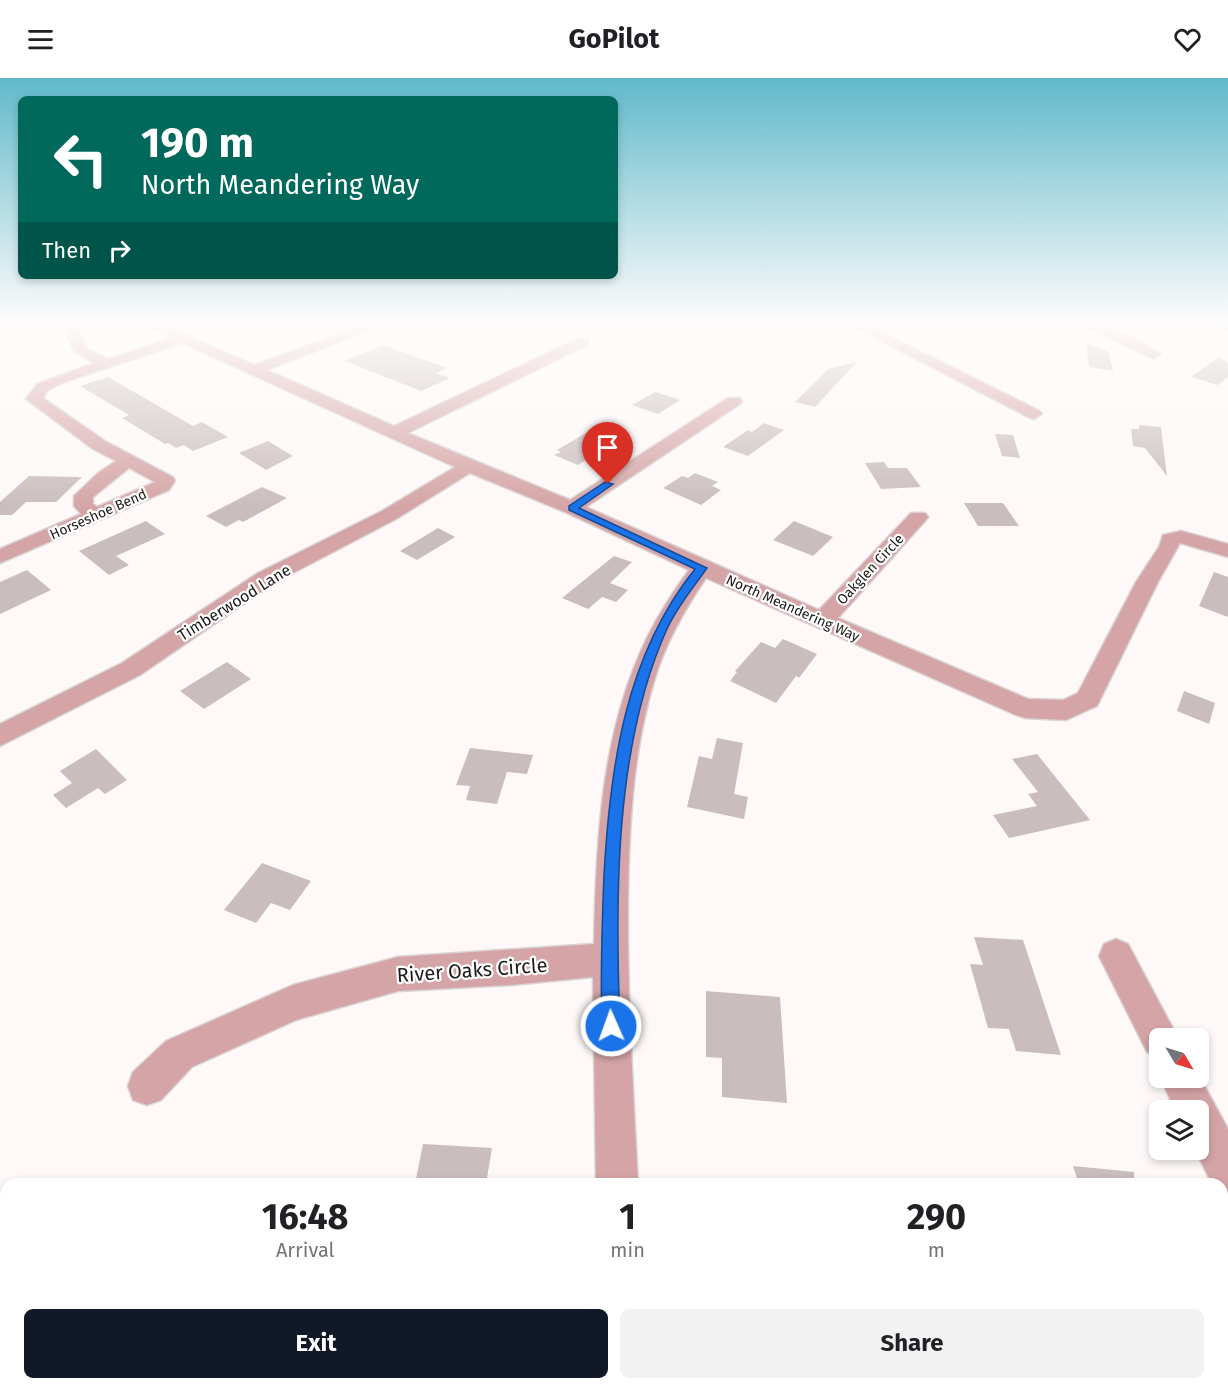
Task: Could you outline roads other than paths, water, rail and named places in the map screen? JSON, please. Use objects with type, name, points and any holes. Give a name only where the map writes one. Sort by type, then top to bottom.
[{"type":"street","name":"Horseshoe Bend","points":[[0,557],[93,514],[162,486],[166,481],[99,446],[34,399],[42,387],[46,385]]},
{"type":"street","name":"North Meandering Way","points":[[288,385],[1025,708],[1046,711],[1066,710],[1088,699],[1147,582],[1169,547],[1170,539],[1180,537],[1228,551]]},
{"type":"street","points":[[394,433],[493,385]]},
{"type":"street","points":[[976,385],[1034,414]]},
{"type":"street","points":[[572,508],[734,401]]},
{"type":"street","points":[[93,514],[84,506],[83,496],[104,477],[129,460]]},
{"type":"street","name":"Timberwood Lane","points":[[0,736],[131,669],[266,578],[389,515],[468,466]]},
{"type":"street","name":"Oakglen Circle","points":[[822,621],[918,517]]},
{"type":"street","points":[[617,1178],[609,959],[614,831],[621,765],[636,693],[661,629],[681,594],[702,568]]},
{"type":"street","points":[[1116,956],[1154,1028]]},
{"type":"street","name":"River Oaks Circle","points":[[147,1086],[179,1054],[294,1003],[398,974],[510,968],[609,959]]},
{"type":"street","points":[[1209,1135],[1228,1171]]}]
